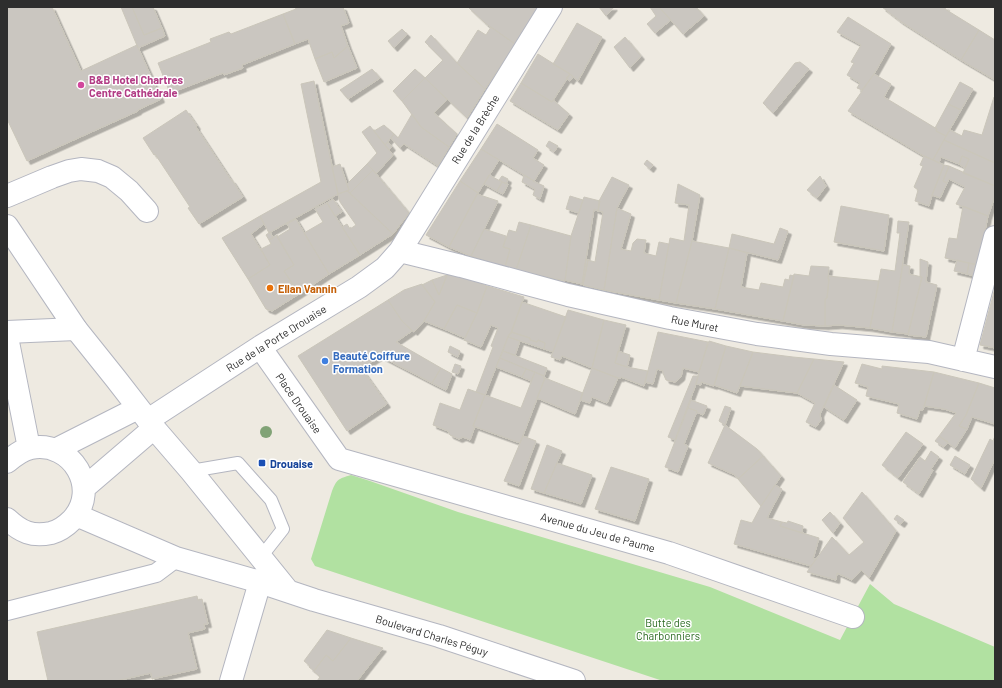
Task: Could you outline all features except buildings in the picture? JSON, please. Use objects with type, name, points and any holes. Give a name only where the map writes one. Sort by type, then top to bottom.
[{"type":"street","name":"Rue de la Brèche","points":[[400,251],[551,7]]},
{"type":"street","points":[[7,196],[52,177],[81,169],[98,171],[112,176],[129,191],[147,211]]},
{"type":"street","points":[[7,226],[76,329],[146,419],[191,471],[288,591]]},
{"type":"street","points":[[962,360],[995,237]]},
{"type":"street","name":"Rue de la Porte Drouaise","points":[[146,419],[359,287],[385,268],[400,251]]},
{"type":"street","name":"Rue Muret","points":[[400,251],[568,295],[670,318],[756,334],[831,344],[929,352],[995,367]]},
{"type":"street","points":[[7,332],[76,329]]},
{"type":"street","points":[[7,337],[30,448]]},
{"type":"street","name":"Place Drouaise","points":[[260,347],[339,459]]},
{"type":"street","points":[[54,450],[146,419]]},
{"type":"street","points":[[84,488],[146,419]]},
{"type":"street","points":[[7,462],[18,453],[30,448],[42,447],[54,450],[66,456],[74,464],[81,475],[84,488],[82,502],[76,516],[67,525],[55,532],[42,535],[28,533],[16,528],[7,519]]},
{"type":"street","name":"Avenue du Jeu de Paume","points":[[339,459],[669,553],[852,617]]},
{"type":"street","name":"Boulevard Charles Péguy","points":[[76,516],[176,558],[439,636],[574,681]]},
{"type":"street","points":[[7,612],[156,573],[176,558]]},
{"type":"street","points":[[231,681],[260,582]]},
{"type":"lane","points":[[191,471],[238,463],[271,500],[283,529],[261,557]]},
{"type":"green space","name":"Butte des Charbonniers","points":[[351,475],[458,512],[710,587],[840,640],[870,584],[894,604],[995,647],[995,681],[663,681],[315,566],[311,559],[332,491],[338,480]]},
{"type":"place","name":"B&B Hotel Chartres Centre Cathédrale","points":[[81,85]]},
{"type":"place","name":"Ellan Vannin","points":[[270,288]]},
{"type":"place","name":"Beauté Coiffure Formation","points":[[325,361]]},
{"type":"place","name":"Drouaise","points":[[262,463]]}]
